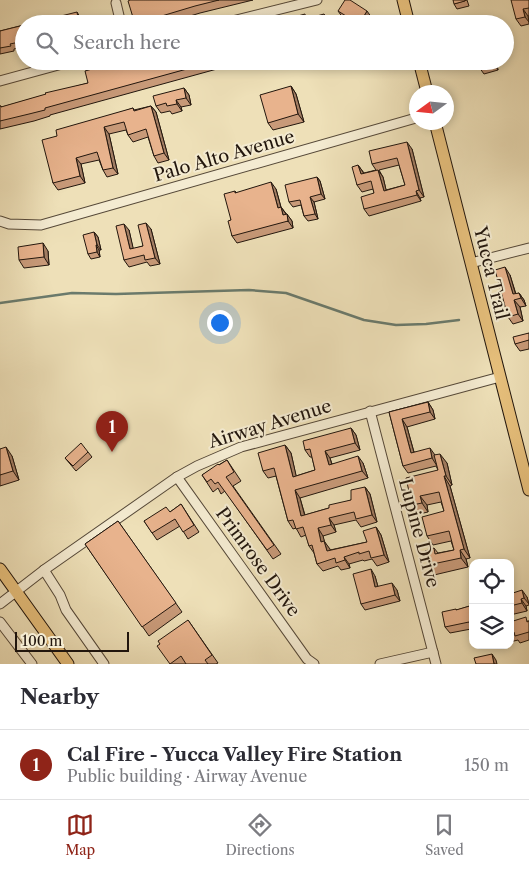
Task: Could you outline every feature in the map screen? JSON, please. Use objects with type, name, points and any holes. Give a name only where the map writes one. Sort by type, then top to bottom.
[{"type":"main road","points":[[403,0],[407,15]]},
{"type":"main road","points":[[421,70],[425,85]]},
{"type":"main road","name":"Yucca Trail","points":[[437,130],[529,490]]},
{"type":"main road","points":[[0,569],[68,664]]},
{"type":"street","points":[[256,15],[316,0]]},
{"type":"street","points":[[116,4],[119,15]]},
{"type":"street","points":[[0,81],[40,70]]},
{"type":"street","name":"Palo Alto Avenue","points":[[0,220],[9,224],[41,225],[409,120]]},
{"type":"street","points":[[471,264],[529,248]]},
{"type":"street","name":"Airway Avenue","points":[[0,604],[44,570],[177,477],[198,465],[241,447],[500,377]]},
{"type":"street","name":"Lupine Drive","points":[[370,411],[436,664]]},
{"type":"street","name":"Primrose Drive","points":[[177,477],[307,658],[314,664]]},
{"type":"street","points":[[44,570],[60,595],[66,610],[104,664]]},
{"type":"street","points":[[0,622],[32,664]]},
{"type":"street","points":[[380,664],[433,652]]},
{"type":"building","points":[[219,0],[165,15],[132,15],[128,1]]},
{"type":"building","points":[[345,0],[350,0],[367,11],[365,15],[344,15],[338,11]]},
{"type":"building","points":[[453,0],[465,0],[465,1],[454,4]]},
{"type":"building","points":[[511,0],[529,0],[529,8],[523,9],[525,17],[516,19]]},
{"type":"building","points":[[77,12],[78,15],[65,15]]},
{"type":"building","points":[[15,27],[15,43],[10,44],[11,46],[0,48],[0,31]]},
{"type":"building","points":[[183,70],[0,121],[0,106],[88,83],[85,71]]},
{"type":"building","points":[[291,86],[298,114],[268,123],[260,95]]},
{"type":"building","points":[[184,88],[186,98],[176,100],[177,104],[167,106],[166,103],[156,106],[153,96]]},
{"type":"building","points":[[151,106],[164,153],[154,156],[146,129],[128,135],[124,122],[104,127],[113,168],[103,170],[97,152],[76,158],[80,176],[53,183],[42,140],[57,136],[56,130],[133,108],[134,111]]},
{"type":"building","points":[[407,142],[419,190],[416,191],[417,195],[364,209],[361,197],[374,193],[371,181],[357,185],[352,167],[358,165],[361,174],[378,170],[384,191],[405,185],[397,158],[372,164],[369,151]]},
{"type":"building","points":[[317,177],[321,194],[310,197],[315,214],[304,216],[300,200],[289,202],[285,185]]},
{"type":"building","points":[[271,182],[278,208],[281,207],[283,215],[287,214],[288,221],[232,236],[228,221],[231,220],[224,194],[235,191],[235,193]]},
{"type":"building","points":[[146,223],[155,258],[145,260],[144,255],[124,260],[116,226],[124,224],[130,249],[143,246],[138,225]]},
{"type":"building","points":[[94,232],[97,252],[88,254],[83,235]]},
{"type":"building","points":[[43,243],[44,257],[19,260],[18,247]]},
{"type":"building","points":[[505,267],[513,294],[519,293],[521,298],[514,300],[518,314],[508,317],[495,270]]},
{"type":"building","points":[[529,333],[529,340],[515,344],[513,337]]},
{"type":"building","points":[[428,402],[430,412],[402,419],[411,453],[430,448],[432,458],[403,466],[389,412]]},
{"type":"building","points":[[351,428],[355,443],[325,451],[329,465],[358,456],[362,471],[295,490],[301,516],[329,508],[329,505],[351,500],[351,490],[365,487],[372,515],[356,519],[354,512],[329,518],[331,525],[318,528],[321,542],[324,541],[327,551],[367,542],[363,531],[376,527],[384,555],[371,558],[369,551],[359,554],[359,552],[344,557],[345,560],[336,563],[335,558],[317,564],[312,545],[309,546],[303,527],[296,529],[293,520],[288,521],[274,468],[263,471],[258,453],[285,445],[293,477],[315,470],[310,449],[305,450],[303,441]]},
{"type":"building","points":[[81,443],[88,452],[73,466],[65,458]]},
{"type":"building","points":[[6,447],[13,471],[0,475],[0,449]]},
{"type":"building","points":[[440,454],[446,476],[444,476],[464,549],[460,550],[461,558],[428,565],[425,551],[434,548],[435,554],[454,550],[449,531],[427,536],[422,517],[444,511],[439,492],[420,496],[422,503],[412,505],[406,478],[438,470],[434,455]]},
{"type":"building","points":[[227,460],[234,472],[226,477],[274,545],[267,550],[218,482],[215,484],[211,479],[207,482],[202,475]]},
{"type":"building","points":[[181,504],[194,525],[183,532],[175,519],[152,533],[144,521],[166,507],[170,512]]},
{"type":"building","points":[[118,521],[176,603],[142,627],[85,544]]},
{"type":"building","points":[[371,569],[375,587],[392,583],[395,595],[361,604],[353,574]]},
{"type":"building","points":[[522,590],[524,598],[521,599],[522,603],[514,605],[514,593]]},
{"type":"building","points":[[469,606],[469,622],[445,627],[442,612]]},
{"type":"building","points":[[526,617],[527,622],[529,621],[529,632],[515,636],[514,621]]},
{"type":"building","points":[[188,620],[212,655],[205,660],[208,664],[186,664],[181,656],[170,664],[157,646],[160,644],[158,641]]},
{"type":"building","points":[[492,654],[494,664],[476,664],[474,658]]},
{"type":"waterway","points":[[0,303],[72,293],[116,294],[249,290],[286,293],[364,320],[396,325],[459,320]]},
{"type":"place","name":"Cal Fire - Yucca Valley Fire Station","points":[[112,452]]}]
